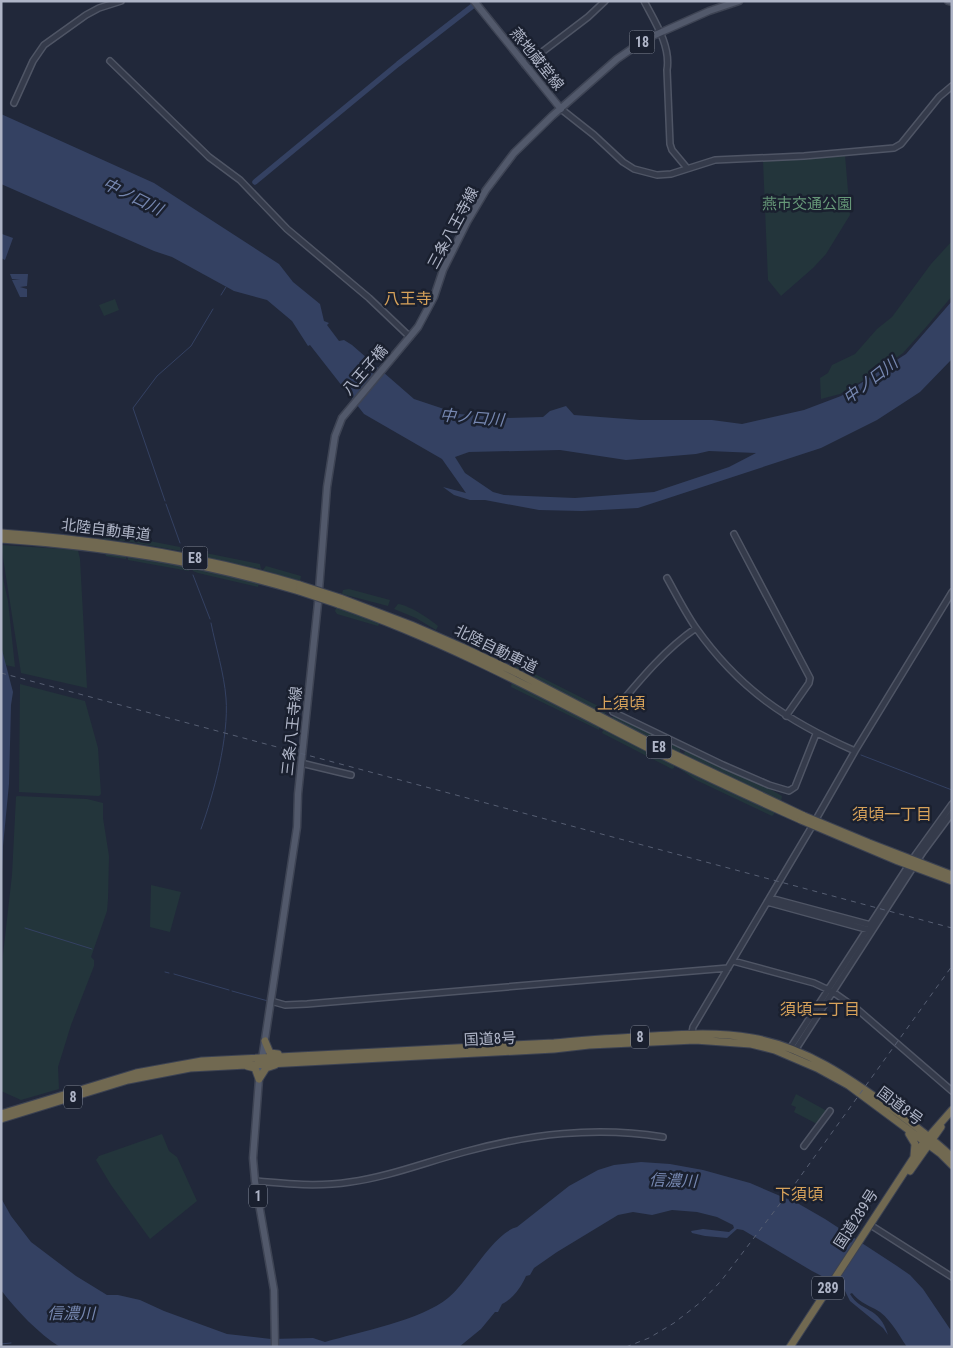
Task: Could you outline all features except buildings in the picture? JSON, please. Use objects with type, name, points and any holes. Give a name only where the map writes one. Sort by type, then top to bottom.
[{"type":"highway","name":"北陸自動車道","points":[[1,533],[88,544]]},
{"type":"highway","name":"北陸自動車道","points":[[1,539],[139,547],[249,570],[339,601],[431,637],[516,676],[803,818],[898,861],[952,881]]},
{"type":"highway","name":"北陸自動車道","points":[[803,818],[952,875]]},
{"type":"highway","name":"国道8号","points":[[1,1114],[144,1074],[202,1061],[236,1059],[291,1062],[554,1049],[691,1037]]},
{"type":"highway","name":"国道8号","points":[[1,1119],[144,1074],[190,1068],[297,1056],[554,1043],[589,1039],[691,1037],[791,1051],[823,1063],[841,1073],[901,1115],[952,1165]]},
{"type":"highway","points":[[236,1059],[240,1056],[256,1054],[264,1044],[271,1054],[297,1056]]},
{"type":"highway","name":"国道8号","points":[[791,1051],[848,1085],[908,1129],[952,1157]]},
{"type":"highway","points":[[259,1079],[270,1066],[291,1062]]},
{"type":"highway","points":[[229,1065],[234,1067],[252,1066],[256,1070],[259,1079]]},
{"type":"highway","name":"国道289号","points":[[790,1347],[928,1140],[952,1110]]},
{"type":"highway","points":[[901,1115],[909,1117],[922,1127],[939,1124]]},
{"type":"highway","name":"国道289号","points":[[794,1347],[914,1156],[952,1116]]},
{"type":"highway","points":[[908,1129],[914,1140],[914,1156]]},
{"type":"main road","name":"燕地蔵堂線","points":[[474,1],[561,109],[617,59],[659,32],[709,11],[739,1]]},
{"type":"main road","points":[[948,1],[952,2]]},
{"type":"main road","name":"三条八王寺線","points":[[401,347],[410,337],[434,297],[443,270],[467,222],[486,190],[514,153],[561,109]]},
{"type":"main road","name":"八王子橋","points":[[348,409],[401,347]]},
{"type":"main road","name":"三条八王寺線","points":[[262,1061],[292,862],[331,454],[337,429],[348,409]]},
{"type":"main road","name":"1","points":[[262,1061],[253,1158],[255,1181],[270,1262],[275,1312],[275,1347]]},
{"type":"street","points":[[14,103],[35,57],[44,45],[86,15],[99,8],[121,1]]},
{"type":"street","points":[[525,65],[588,17],[604,1]]},
{"type":"street","points":[[644,1],[667,50],[669,60],[667,70],[670,144],[672,150],[687,168]]},
{"type":"street","points":[[110,61],[209,157],[240,180],[287,229],[369,298],[410,337]]},
{"type":"street","points":[[561,109],[634,169],[657,175],[671,174],[715,160],[802,156],[894,148],[901,144],[939,97],[952,86]]},
{"type":"street","points":[[734,534],[810,678],[809,683],[786,716]]},
{"type":"street","points":[[667,578],[696,628],[734,673],[767,703],[786,716],[816,734],[855,751]]},
{"type":"street","points":[[691,1037],[693,1027],[855,751],[952,592]]},
{"type":"street","points":[[696,628],[678,640],[656,662],[613,712],[723,765],[769,785],[789,791],[795,787],[816,734]]},
{"type":"street","points":[[301,763],[350,775]]},
{"type":"street","points":[[871,928],[916,854],[952,804]]},
{"type":"street","points":[[791,1051],[871,928],[929,843],[952,813]]},
{"type":"street","points":[[768,900],[871,928]]},
{"type":"street","points":[[733,960],[830,990],[857,1009],[952,1091]]},
{"type":"street","points":[[271,1001],[285,1005],[307,1004],[728,968]]},
{"type":"street","points":[[804,1146],[830,1111]]},
{"type":"street","points":[[255,1181],[312,1185],[352,1182],[508,1141],[563,1133],[622,1132],[663,1137]]},
{"type":"street","points":[[869,1228],[952,1278]]},
{"type":"green space","name":"燕市交通公園","points":[[845,155],[850,215],[826,254],[781,296],[768,280],[763,161]]},
{"type":"green space","points":[[952,241],[952,296],[903,353],[840,394],[821,399],[820,378],[828,373],[832,365],[855,354],[877,329],[892,317],[931,264]]},
{"type":"green space","points":[[115,299],[119,310],[104,316],[99,305]]},
{"type":"green space","points":[[102,534],[121,536],[122,540],[124,536],[180,547],[181,551],[102,539],[100,536]]},
{"type":"green space","points":[[1,545],[78,550],[87,688],[21,673]]},
{"type":"green space","points":[[186,549],[260,564],[261,569],[186,553]]},
{"type":"green space","points":[[105,552],[188,566],[189,571],[128,560],[128,557],[126,559],[106,556]]},
{"type":"green space","points":[[191,566],[259,582],[258,587],[198,573],[193,571]]},
{"type":"green space","points":[[266,566],[301,576],[300,581],[263,570]]},
{"type":"green space","points":[[1,569],[8,601],[15,667],[5,665],[1,656]]},
{"type":"green space","points":[[349,589],[390,600],[388,606],[342,594],[343,590]]},
{"type":"green space","points":[[398,604],[430,620],[438,626],[436,630],[416,618],[394,609]]},
{"type":"green space","points":[[337,605],[381,621],[378,626],[337,614],[335,611]]},
{"type":"green space","points":[[517,665],[606,710],[605,716],[516,670]]},
{"type":"green space","points":[[512,682],[600,727],[599,730],[511,687]]},
{"type":"green space","points":[[20,684],[85,701],[98,748],[101,794],[99,796],[19,792]]},
{"type":"green space","points":[[615,715],[680,747],[680,754],[610,719]]},
{"type":"green space","points":[[604,728],[675,765],[674,768],[672,769],[602,733]]},
{"type":"green space","points":[[685,750],[755,780],[782,796],[781,802],[684,754]]},
{"type":"green space","points":[[681,766],[776,812],[772,816],[696,780],[680,769]]},
{"type":"green space","points":[[17,796],[87,799],[103,803],[103,818],[109,856],[107,911],[91,957],[94,960],[94,966],[71,1025],[58,1067],[59,1089],[21,1100],[1,1091],[1,972],[12,875]]},
{"type":"green space","points":[[151,885],[181,892],[170,932],[150,927]]},
{"type":"green space","points":[[796,1094],[827,1111],[817,1124],[794,1112],[796,1107],[791,1105]]},
{"type":"green space","points":[[162,1134],[169,1151],[177,1157],[197,1201],[150,1239],[111,1185],[96,1160],[99,1156]]},
{"type":"water","name":"中ノ口川","points":[[1,114],[154,183],[279,264],[293,282],[320,304],[324,321],[329,323],[327,325],[339,341],[344,340],[352,345],[414,399],[459,414],[504,418],[543,417],[550,411],[566,406],[574,415],[640,420],[712,420],[742,424],[804,410],[841,396],[906,354],[952,301],[952,359],[920,392],[877,420],[821,448],[638,508],[582,511],[539,510],[485,500],[470,500],[454,495],[443,487],[466,493],[442,459],[364,414],[310,345],[308,346],[292,321],[267,300],[234,291],[172,257],[154,251],[1,184]],"holes":[[[560,450],[626,460],[696,454],[709,451],[756,453],[729,467],[654,492],[575,498],[504,495],[493,492],[465,473],[455,457],[469,452]]]},
{"type":"water","points":[[2,234],[13,238],[5,260],[1,258]]},
{"type":"water","points":[[10,274],[28,274],[27,286],[20,287],[27,289],[27,297],[20,297],[12,280],[20,279],[12,279]]},
{"type":"water","points":[[1,646],[13,692],[1,900]]},
{"type":"water","name":"信濃川","points":[[641,1162],[670,1164],[703,1170],[750,1183],[799,1204],[825,1219],[910,1275],[923,1289],[952,1332],[952,1347],[907,1347],[885,1316],[860,1301],[852,1293],[850,1294],[854,1300],[880,1319],[888,1335],[883,1328],[850,1301],[843,1287],[743,1230],[737,1229],[727,1238],[692,1233],[691,1231],[703,1229],[729,1232],[734,1228],[733,1225],[717,1217],[697,1212],[672,1210],[652,1215],[633,1212],[618,1215],[557,1252],[534,1268],[530,1275],[526,1276],[513,1296],[502,1304],[498,1312],[495,1312],[481,1329],[459,1347],[60,1347],[28,1321],[1,1290],[1,1198],[11,1216],[31,1242],[76,1276],[107,1295],[118,1295],[140,1300],[164,1311],[227,1334],[271,1339],[313,1338],[325,1342],[407,1319],[437,1306],[456,1291],[499,1238],[517,1227],[569,1186],[598,1170],[614,1165]]},
{"type":"waterway","points":[[255,182],[398,64],[479,1]]},
{"type":"waterway","points":[[221,295],[226,287]]},
{"type":"waterway","points":[[165,501],[133,408],[157,376],[191,346],[213,309]]},
{"type":"waterway","points":[[166,504],[180,543]]},
{"type":"waterway","points":[[193,575],[210,619]]},
{"type":"waterway","points":[[201,829],[211,799],[223,747],[226,713],[224,679],[211,623]]},
{"type":"waterway","points":[[861,755],[952,790]]},
{"type":"waterway","points":[[25,928],[92,949]]},
{"type":"waterway","points":[[165,972],[169,973]]},
{"type":"waterway","points":[[174,974],[229,990]]},
{"type":"waterway","points":[[232,991],[268,1001]]},
{"type":"waterway","points":[[1,1344],[11,1343]]},
{"type":"railway","points":[[1,673],[952,928]]},
{"type":"railway","points":[[626,1347],[649,1338],[674,1323],[701,1302],[721,1281],[792,1188],[952,966]]},
{"type":"district","name":"八王寺","points":[[408,298]]},
{"type":"district","name":"上須頃","points":[[621,703]]},
{"type":"district","name":"須頃一丁目","points":[[892,814]]},
{"type":"district","name":"須頃二丁目","points":[[820,1009]]},
{"type":"district","name":"下須頃","points":[[799,1194]]}]
